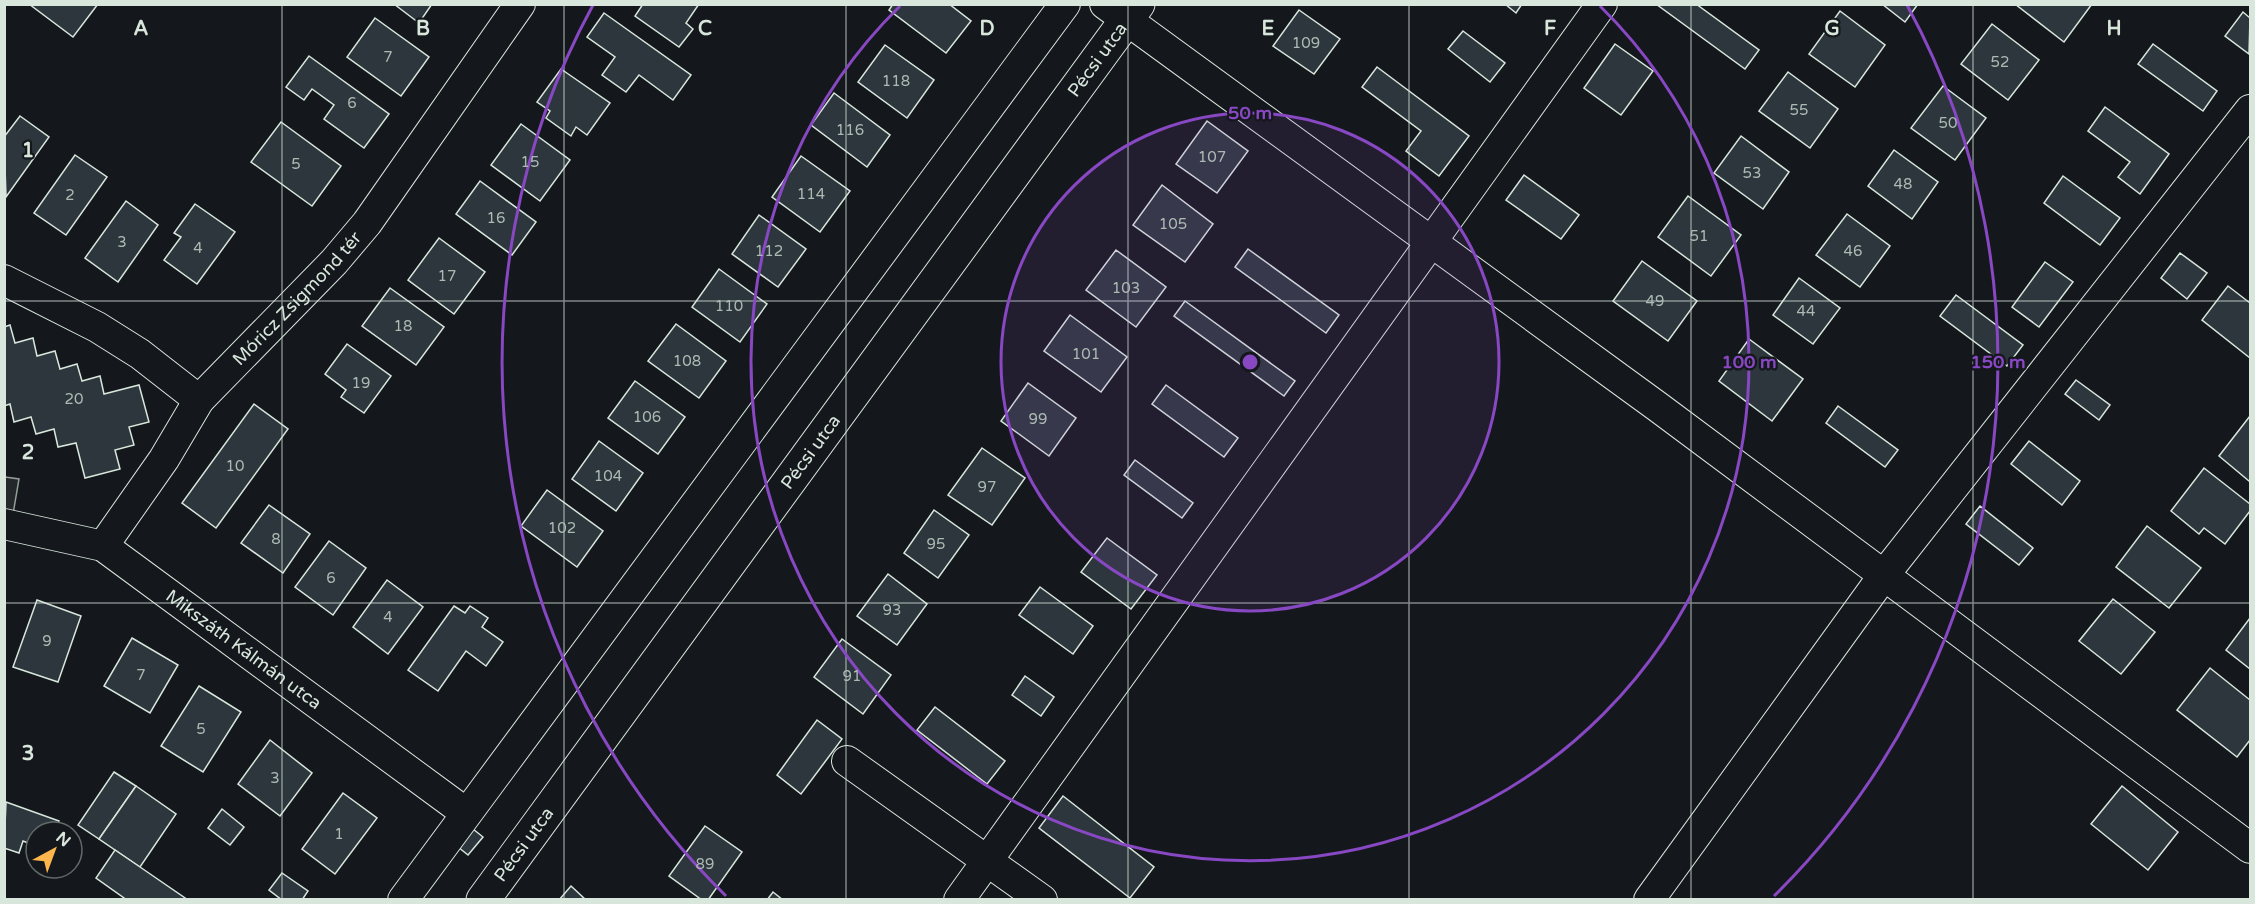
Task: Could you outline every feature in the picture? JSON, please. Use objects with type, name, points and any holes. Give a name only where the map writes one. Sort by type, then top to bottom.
[{"type":"main road","name":"Pécsi utca","points":[[483,900],[1123,10]]},
{"type":"street","name":"Móricz Zsigmond tér","points":[[103,546],[164,459],[199,400],[334,262],[367,223],[520,4]]},
{"type":"street","points":[[403,900],[1065,4]]},
{"type":"street","points":[[959,900],[1602,4]]},
{"type":"street","points":[[1123,10],[2250,848]]},
{"type":"street","points":[[1649,900],[1884,575],[2250,111]]},
{"type":"street","points":[[4,280],[106,333],[140,354],[199,400]]},
{"type":"street","name":"Mikszáth Kálmán utca","points":[[4,525],[103,546],[466,813]]},
{"type":"street","points":[[848,761],[1042,900]]},
{"type":"shaded area","points":[[5,477],[19,479],[11,526],[5,524]]},
{"type":"building","points":[[29,4],[98,4],[73,37]]},
{"type":"building","points":[[394,4],[432,4],[419,23]]},
{"type":"building","points":[[643,4],[699,4],[686,23],[693,29],[679,47],[635,16]]},
{"type":"building","points":[[893,4],[949,4],[971,21],[946,53],[889,10]]},
{"type":"building","points":[[1505,4],[1522,4],[1516,13]]},
{"type":"building","points":[[1656,4],[1696,4],[1759,50],[1745,69]]},
{"type":"building","points":[[1882,4],[1918,4],[1905,22]]},
{"type":"building","points":[[2015,4],[2092,4],[2064,42]]},
{"type":"building","points":[[1299,10],[1340,39],[1314,74],[1273,46]]},
{"type":"building","points":[[1840,11],[1885,45],[1855,87],[1809,54]]},
{"type":"building","points":[[2243,12],[2250,18],[2249,54],[2225,36]]},
{"type":"building","points":[[604,13],[691,75],[673,100],[639,75],[626,92],[602,75],[615,57],[587,37]]},
{"type":"building","points":[[375,18],[429,57],[401,96],[347,57]]},
{"type":"building","points":[[1992,24],[2039,60],[2008,100],[1961,64]]},
{"type":"building","points":[[1463,31],[1505,63],[1490,82],[1448,49]]},
{"type":"building","points":[[1615,44],[1653,71],[1621,115],[1584,88]]},
{"type":"building","points":[[2153,44],[2217,91],[2203,111],[2138,64]]},
{"type":"building","points":[[885,45],[934,80],[907,118],[858,82]]},
{"type":"building","points":[[309,56],[389,114],[364,148],[324,119],[334,105],[312,89],[304,100],[286,87]]},
{"type":"building","points":[[1377,67],[1469,136],[1439,176],[1406,151],[1421,131],[1362,87]]},
{"type":"building","points":[[561,69],[610,103],[587,135],[576,127],[571,136],[546,118],[550,111],[537,102]]},
{"type":"building","points":[[1788,72],[1838,109],[1810,148],[1759,111]]},
{"type":"building","points":[[1943,86],[1986,118],[1955,160],[1911,128]]},
{"type":"building","points":[[834,93],[890,135],[867,167],[811,125]]},
{"type":"building","points":[[2105,107],[2169,154],[2140,194],[2118,177],[2130,162],[2088,131]]},
{"type":"building","points":[[20,116],[49,137],[6,197],[4,137]]},
{"type":"building","points":[[1207,121],[1248,151],[1217,193],[1176,164]]},
{"type":"building","points":[[281,122],[341,166],[312,206],[251,162]]},
{"type":"building","points":[[521,124],[570,160],[540,201],[491,165]]},
{"type":"building","points":[[1741,136],[1789,172],[1763,209],[1714,173]]},
{"type":"building","points":[[1894,150],[1938,182],[1912,219],[1868,186]]},
{"type":"building","points":[[75,155],[107,177],[66,235],[34,213]]},
{"type":"building","points":[[801,156],[850,191],[820,232],[772,197]]},
{"type":"building","points":[[1524,175],[1579,215],[1561,239],[1506,200]]},
{"type":"building","points":[[2063,176],[2120,218],[2100,245],[2044,203]]},
{"type":"building","points":[[480,181],[536,222],[512,255],[456,214]]},
{"type":"building","points":[[1162,185],[1213,224],[1185,262],[1133,225]]},
{"type":"building","points":[[1688,196],[1741,235],[1711,276],[1658,237]]},
{"type":"building","points":[[126,201],[158,225],[118,282],[85,258]]},
{"type":"building","points":[[195,204],[235,232],[197,284],[164,260],[181,237],[174,233]]},
{"type":"building","points":[[1847,214],[1890,246],[1860,287],[1816,255]]},
{"type":"building","points":[[759,215],[806,249],[778,287],[732,254]]},
{"type":"building","points":[[439,238],[485,272],[454,314],[408,280]]},
{"type":"building","points":[[1248,249],[1339,315],[1326,333],[1235,267]]},
{"type":"building","points":[[1116,250],[1166,287],[1136,327],[1086,290]]},
{"type":"building","points":[[2180,253],[2207,273],[2187,299],[2161,278]]},
{"type":"building","points":[[1642,261],[1697,301],[1668,341],[1613,301]]},
{"type":"building","points":[[2045,262],[2073,282],[2039,327],[2012,307]]},
{"type":"building","points":[[719,269],[767,304],[740,342],[692,307]]},
{"type":"building","points":[[1799,278],[1840,308],[1813,344],[1773,315]]},
{"type":"building","points":[[2228,286],[2250,303],[2250,358],[2202,320]]},
{"type":"building","points":[[390,288],[444,327],[416,365],[362,326]]},
{"type":"building","points":[[1956,295],[2023,345],[2007,366],[1940,316]]},
{"type":"building","points":[[1185,301],[1295,381],[1284,396],[1174,316]]},
{"type":"building","points":[[1070,315],[1127,357],[1101,392],[1044,351]]},
{"type":"building","points":[[676,324],[726,361],[699,398],[648,361]]},
{"type":"building","points":[[10,325],[15,343],[33,338],[37,356],[55,351],[60,369],[77,364],[82,381],[100,376],[104,394],[139,385],[149,422],[129,427],[134,445],[115,450],[120,469],[85,478],[76,443],[58,447],[54,429],[36,434],[31,417],[14,422],[10,404],[4,406],[4,327]]},
{"type":"building","points":[[1749,339],[1803,379],[1772,421],[1719,381]]},
{"type":"building","points":[[347,344],[391,376],[364,413],[341,397],[346,390],[325,374]]},
{"type":"building","points":[[2076,380],[2110,405],[2099,420],[2065,394]]},
{"type":"building","points":[[635,381],[685,417],[658,454],[608,418]]},
{"type":"building","points":[[1028,383],[1076,418],[1049,456],[1001,421]]},
{"type":"building","points":[[1166,385],[1238,438],[1224,457],[1152,404]]},
{"type":"building","points":[[254,404],[288,429],[216,528],[182,503]]},
{"type":"building","points":[[1838,406],[1898,450],[1885,467],[1826,423]]},
{"type":"building","points":[[2250,416],[2250,480],[2249,481],[2219,456]]},
{"type":"building","points":[[599,441],[643,473],[616,511],[572,479]]},
{"type":"building","points":[[2029,441],[2080,481],[2062,505],[2011,464]]},
{"type":"building","points":[[982,448],[1025,478],[992,525],[948,495]]},
{"type":"building","points":[[1135,460],[1193,503],[1182,518],[1124,475]]},
{"type":"building","points":[[2204,468],[2250,504],[2250,511],[2225,544],[2204,528],[2199,534],[2171,511]]},
{"type":"building","points":[[547,490],[603,531],[577,567],[521,526]]},
{"type":"building","points":[[269,505],[310,534],[283,573],[241,543]]},
{"type":"building","points":[[1980,506],[2033,548],[2019,565],[1966,524]]},
{"type":"building","points":[[934,510],[969,535],[938,578],[904,553]]},
{"type":"building","points":[[2147,526],[2201,568],[2169,608],[2116,567]]},
{"type":"building","points":[[1107,538],[1157,575],[1131,609],[1081,572]]},
{"type":"building","points":[[329,541],[366,568],[333,615],[295,587]]},
{"type":"building","points":[[888,574],[927,604],[897,645],[857,616]]},
{"type":"building","points":[[387,580],[423,607],[388,654],[353,627]]},
{"type":"building","points":[[1040,587],[1093,626],[1073,654],[1019,615]]},
{"type":"building","points":[[2113,599],[2155,632],[2121,674],[2079,641]]},
{"type":"building","points":[[37,600],[81,616],[58,682],[13,667]]},
{"type":"building","points":[[454,606],[465,613],[470,606],[488,618],[482,627],[503,642],[486,666],[466,651],[438,691],[408,670]]},
{"type":"building","points":[[2250,618],[2250,669],[2226,650]]},
{"type":"building","points":[[132,638],[178,665],[150,713],[104,686]]},
{"type":"building","points":[[842,639],[891,675],[863,714],[814,677]]},
{"type":"building","points":[[2210,668],[2250,700],[2250,740],[2237,757],[2177,710]]},
{"type":"building","points":[[1025,676],[1054,697],[1041,716],[1012,695]]},
{"type":"building","points":[[199,686],[241,712],[203,772],[161,746]]},
{"type":"building","points":[[935,707],[1005,761],[987,784],[917,730]]},
{"type":"building","points":[[817,720],[842,739],[801,794],[777,775]]},
{"type":"building","points":[[270,740],[312,773],[280,816],[238,784]]},
{"type":"building","points":[[114,772],[136,786],[99,839],[84,829],[84,820],[81,820]]},
{"type":"building","points":[[136,786],[176,814],[140,867],[99,839]]},
{"type":"building","points":[[2122,786],[2178,832],[2148,870],[2091,824]]},
{"type":"building","points":[[343,793],[377,818],[335,874],[302,849]]},
{"type":"building","points":[[1063,796],[1154,867],[1130,898],[1039,828]]},
{"type":"building","points":[[6,802],[56,820],[24,820],[24,841],[19,853],[4,848]]},
{"type":"building","points":[[222,809],[244,827],[230,845],[208,828]]},
{"type":"building","points":[[705,826],[742,852],[708,900],[702,900],[669,876]]},
{"type":"building","points":[[473,829],[483,837],[468,855],[458,847]]},
{"type":"building","points":[[115,850],[188,900],[127,900],[96,878]]},
{"type":"building","points":[[282,873],[308,891],[302,900],[282,900],[269,890]]},
{"type":"building","points":[[571,886],[586,900],[559,900]]},
{"type":"building","points":[[773,892],[783,900],[767,900]]}]
